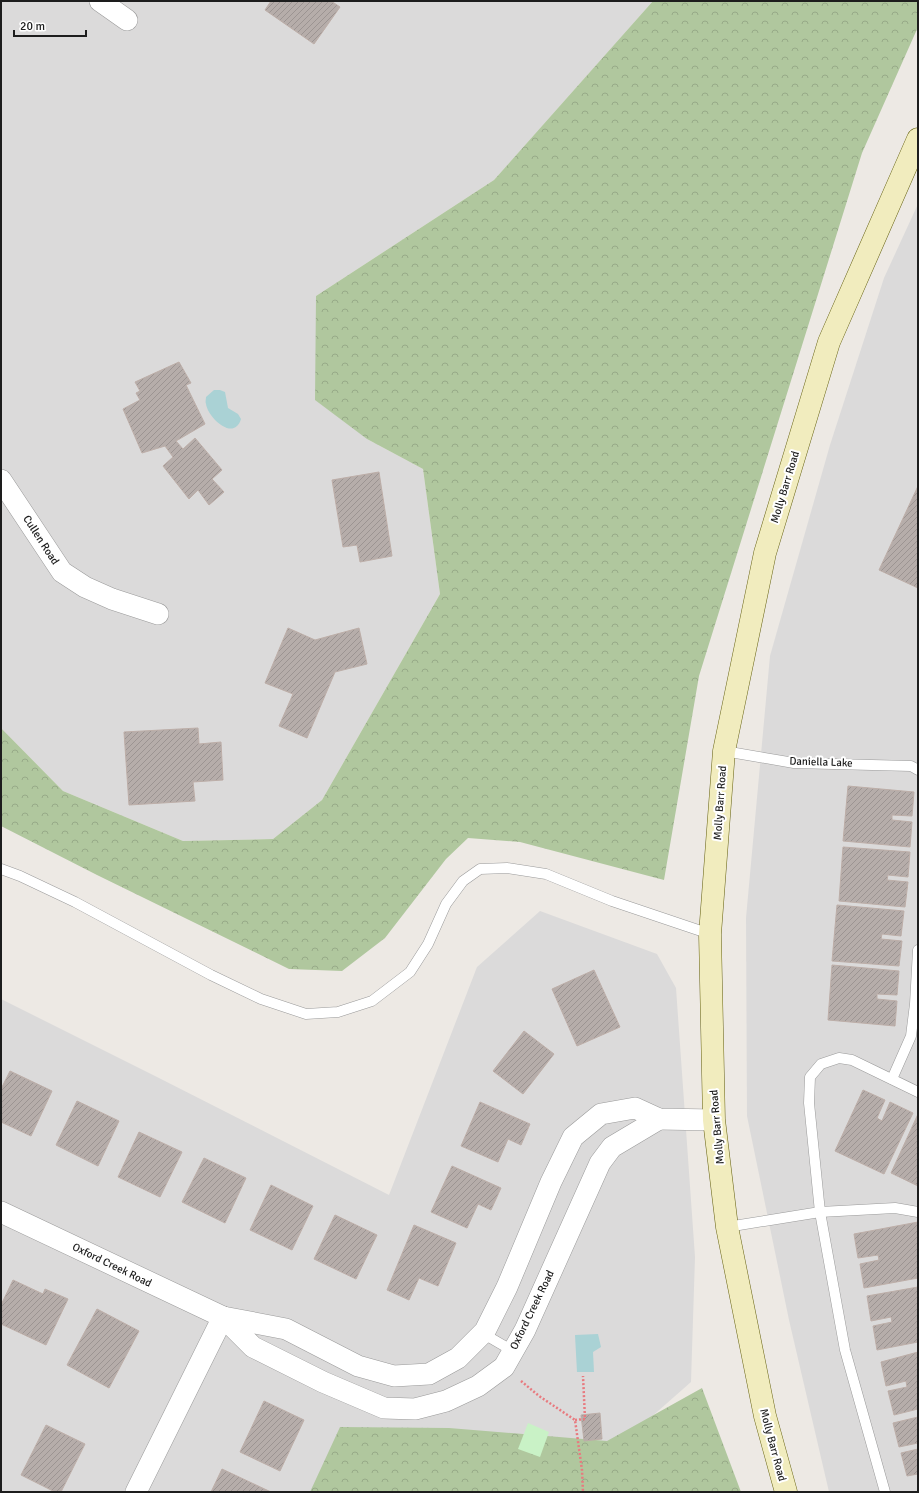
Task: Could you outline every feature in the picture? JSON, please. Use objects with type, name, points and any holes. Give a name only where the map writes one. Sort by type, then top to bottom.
[{"type":"main road","name":"Molly Barr Road","points":[[786,1492],[765,1416],[727,1227],[714,1120],[710,934],[724,752],[765,553],[829,342],[918,139]]},
{"type":"street","points":[[100,1],[127,20]]},
{"type":"street","name":"Cullen Road","points":[[1,480],[62,572],[85,588],[158,614]]},
{"type":"street","name":"Oxford Creek Road","points":[[1,1212],[223,1317],[286,1329],[358,1366],[394,1376],[429,1374],[458,1358],[482,1333],[507,1287],[551,1182],[573,1137],[601,1114],[635,1108],[659,1119],[714,1120]]},
{"type":"street","name":"Oxford Creek Road","points":[[223,1317],[253,1347],[323,1382],[384,1408],[415,1409],[446,1401],[478,1386],[509,1359],[525,1330],[600,1163],[612,1147],[659,1119]]},
{"type":"street","points":[[136,1492],[223,1317]]},
{"type":"lane","name":"Daniella Lake","points":[[724,752],[794,763],[911,766],[918,770]]},
{"type":"lane","points":[[1,869],[20,876],[75,902],[211,975],[261,999],[306,1014],[338,1012],[372,1001],[410,972],[428,944],[446,904],[463,881],[480,869],[507,868],[546,874],[612,901],[710,934]]},
{"type":"lane","points":[[892,1079],[911,1036],[915,1004],[918,950]]},
{"type":"lane","points":[[885,1492],[844,1350],[820,1212],[809,1103],[810,1077],[821,1064],[839,1058],[852,1060],[918,1092]]},
{"type":"lane","points":[[727,1227],[820,1212],[895,1208],[918,1212]]},
{"type":"lane","points":[[482,1333],[509,1359]]},
{"type":"path","points":[[509,1359],[539,1396],[575,1420],[585,1419],[583,1376]]},
{"type":"path","points":[[575,1420],[582,1470],[583,1492]]},
{"type":"shaded area","points":[[1,1],[653,1],[494,180],[316,296],[367,439],[423,469],[440,594],[322,800],[273,839],[183,841],[63,791],[1,728]]},
{"type":"shaded area","points":[[918,204],[918,1492],[829,1492],[789,1320],[747,1116],[746,918],[770,656],[830,445],[884,278]]},
{"type":"shaded area","points":[[540,911],[657,954],[676,988],[695,1257],[691,1382],[607,1456],[314,1492],[1,1492],[1,999],[389,1195],[477,967]]},
{"type":"green space","points":[[653,1],[918,1],[918,27],[862,153],[699,676],[664,880],[520,842],[468,838],[446,859],[385,938],[342,971],[289,969],[1,826],[1,728],[63,791],[183,841],[273,839],[322,800],[440,594],[423,469],[367,439],[315,400],[316,296],[494,180]]},
{"type":"green space","points":[[702,1388],[741,1492],[310,1492],[340,1427],[449,1428],[607,1441]]},
{"type":"green space","points":[[528,1423],[549,1432],[540,1457],[518,1449]]},
{"type":"water","points":[[214,390],[225,392],[228,408],[238,414],[241,419],[238,426],[227,428],[216,421],[211,415],[208,410],[206,397]]},
{"type":"water","points":[[598,1334],[601,1347],[593,1352],[594,1372],[577,1372],[575,1335]]},
{"type":"building","points":[[271,1],[331,1],[340,7],[314,44],[265,10]]},
{"type":"building","points":[[179,362],[191,383],[186,385],[205,424],[176,441],[183,449],[195,438],[222,470],[212,479],[224,492],[209,505],[198,490],[189,499],[163,466],[173,457],[165,446],[142,453],[123,409],[140,400],[136,393],[140,391],[135,382]]},
{"type":"building","points":[[379,472],[392,556],[360,562],[357,545],[343,547],[332,480]]},
{"type":"building","points":[[918,486],[918,588],[879,570]]},
{"type":"building","points":[[288,628],[315,640],[359,628],[367,664],[335,672],[307,738],[279,726],[293,694],[265,683]]},
{"type":"building","points":[[198,728],[199,744],[221,742],[223,780],[193,782],[195,801],[129,805],[124,732]]},
{"type":"building","points":[[848,786],[914,792],[912,816],[892,815],[892,820],[912,822],[910,847],[843,841]]},
{"type":"building","points":[[843,847],[910,852],[908,877],[888,875],[887,880],[908,882],[905,907],[839,901]]},
{"type":"building","points":[[837,905],[904,911],[901,936],[882,934],[881,939],[902,941],[899,966],[832,961]]},
{"type":"building","points":[[832,965],[899,971],[897,995],[877,994],[877,999],[897,1001],[895,1026],[828,1020]]},
{"type":"building","points":[[594,970],[620,1027],[577,1046],[552,989]]},
{"type":"building","points":[[524,1031],[554,1054],[523,1094],[493,1071]]},
{"type":"building","points":[[10,1071],[52,1091],[31,1136],[1,1122],[1,1089]]},
{"type":"building","points":[[863,1090],[885,1100],[877,1118],[882,1121],[890,1102],[913,1113],[884,1174],[835,1151]]},
{"type":"building","points":[[77,1101],[119,1121],[98,1166],[56,1145]]},
{"type":"building","points":[[480,1102],[530,1124],[521,1145],[508,1139],[498,1162],[461,1146]]},
{"type":"building","points":[[918,1114],[918,1186],[891,1173]]},
{"type":"building","points":[[139,1132],[182,1152],[160,1197],[118,1177]]},
{"type":"building","points":[[204,1158],[246,1178],[225,1223],[182,1202]]},
{"type":"building","points":[[452,1166],[501,1188],[491,1210],[478,1204],[467,1228],[431,1212]]},
{"type":"building","points":[[271,1185],[313,1206],[292,1250],[250,1230]]},
{"type":"building","points":[[335,1215],[377,1235],[356,1279],[314,1259]]},
{"type":"building","points":[[918,1222],[918,1278],[864,1288],[860,1264],[879,1260],[878,1255],[858,1258],[854,1234]]},
{"type":"building","points":[[414,1225],[456,1243],[438,1286],[419,1278],[409,1300],[387,1290]]},
{"type":"building","points":[[13,1280],[43,1294],[45,1289],[68,1299],[46,1345],[1,1324],[1,1305]]},
{"type":"building","points":[[918,1287],[918,1342],[877,1350],[873,1326],[892,1322],[891,1317],[871,1321],[867,1296]]},
{"type":"building","points":[[97,1309],[139,1331],[109,1388],[67,1365]]},
{"type":"building","points":[[918,1352],[918,1409],[894,1415],[888,1391],[907,1387],[906,1381],[886,1386],[881,1362]]},
{"type":"building","points":[[264,1401],[304,1420],[280,1471],[240,1452]]},
{"type":"building","points":[[600,1413],[602,1439],[584,1441],[581,1415]]},
{"type":"building","points":[[918,1417],[918,1443],[899,1447],[893,1423]]},
{"type":"building","points":[[46,1425],[85,1444],[61,1492],[55,1492],[21,1475]]},
{"type":"building","points":[[918,1449],[918,1474],[907,1476],[901,1453]]},
{"type":"building","points":[[222,1469],[271,1492],[211,1492]]}]
